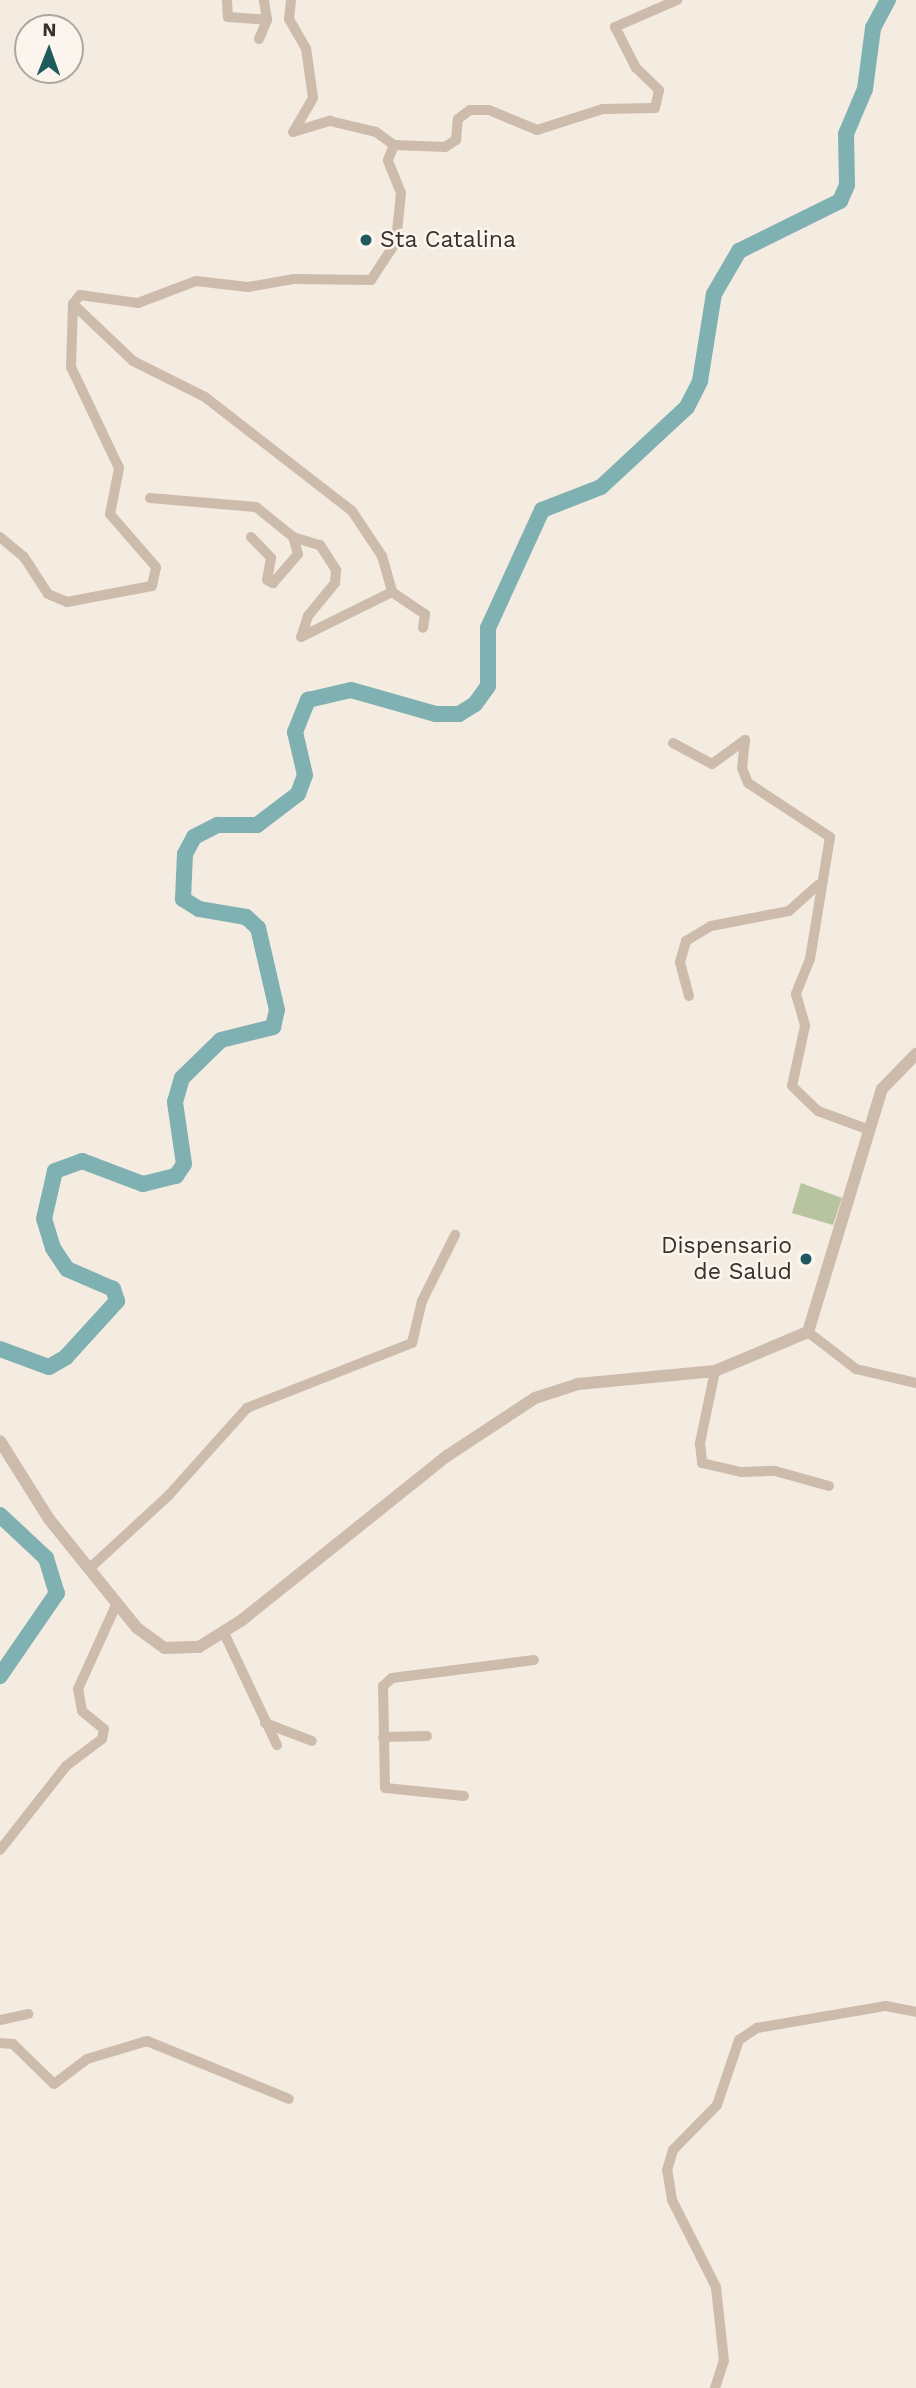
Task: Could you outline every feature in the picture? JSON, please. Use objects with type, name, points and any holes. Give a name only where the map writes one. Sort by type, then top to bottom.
[{"type":"street","points":[[227,0],[229,17],[267,20]]},
{"type":"street","points":[[259,39],[267,20],[264,0]]},
{"type":"street","points":[[291,0],[289,19],[306,48],[313,98],[293,132],[330,121],[376,132],[394,145],[445,147],[456,140],[458,119],[470,110],[489,110],[537,130],[603,109],[655,108],[659,90],[636,68],[615,27],[677,0]]},
{"type":"street","points":[[0,537],[24,557],[48,594],[66,602],[140,590],[157,575],[110,514],[119,468],[71,367],[73,304],[80,295],[138,303],[196,281],[248,287],[294,279],[371,281],[397,242],[401,193],[388,160],[394,145]]},
{"type":"street","points":[[73,304],[132,360],[205,397],[352,511],[382,556],[392,592],[425,614],[423,628]]},
{"type":"street","points":[[150,498],[256,507],[293,537],[320,545],[336,570],[335,583],[307,616],[301,637],[392,592]]},
{"type":"street","points":[[251,537],[271,558],[267,580],[273,583],[298,554],[293,537]]},
{"type":"street","points":[[673,743],[712,764],[745,740],[742,768],[748,783],[830,837],[818,885],[810,959],[796,994],[805,1026],[792,1086],[818,1111],[867,1129]]},
{"type":"street","points":[[689,996],[680,962],[686,941],[711,926],[789,911],[818,885]]},
{"type":"street","points":[[808,1332],[867,1129],[882,1089],[916,1054]]},
{"type":"street","points":[[90,1568],[169,1495],[247,1408],[412,1343],[422,1301],[455,1235]]},
{"type":"street","points":[[0,1441],[33,1494],[137,1629],[165,1648],[199,1647],[224,1633],[447,1456],[535,1398],[578,1384],[715,1371],[808,1332]]},
{"type":"street","points":[[808,1332],[856,1369],[916,1383]]},
{"type":"street","points":[[715,1371],[699,1443],[702,1463],[741,1472],[775,1471],[828,1486]]},
{"type":"street","points":[[0,1850],[66,1766],[102,1739],[104,1729],[82,1711],[78,1689],[117,1603]]},
{"type":"street","points":[[224,1633],[264,1723],[277,1745]]},
{"type":"street","points":[[464,1796],[385,1788],[383,1686],[392,1678],[534,1660]]},
{"type":"street","points":[[264,1723],[312,1741]]},
{"type":"street","points":[[383,1737],[427,1736]]},
{"type":"street","points":[[715,2388],[724,2361],[716,2287],[672,2200],[667,2169],[673,2150],[717,2105],[734,2050],[757,2028],[886,2006],[916,2012]]},
{"type":"street","points":[[0,2020],[28,2014]]},
{"type":"street","points":[[0,2043],[13,2044],[54,2084],[87,2059],[147,2041],[289,2099]]},
{"type":"green space","points":[[801,1183],[842,1198],[833,1225],[792,1213]]},
{"type":"waterway","points":[[0,1349],[49,1367],[66,1357],[117,1301],[113,1289],[67,1269],[53,1248],[44,1219],[55,1171],[82,1161],[143,1184],[176,1176],[184,1164],[175,1102],[182,1078],[221,1040],[273,1027],[277,1010],[258,928],[246,917],[199,909],[183,899],[185,854],[194,837],[218,825],[257,825],[298,794],[305,775],[295,732],[308,700],[351,690],[436,714],[459,714],[475,704],[488,686],[488,628],[542,510],[601,487],[687,407],[700,381],[714,294],[739,251],[840,201],[847,185],[846,134],[865,89],[873,28],[888,0]]},
{"type":"waterway","points":[[0,1515],[46,1558],[57,1593],[0,1676]]},
{"type":"place","name":"Sta Catalina","points":[[366,240]]},
{"type":"place","name":"Dispensario de Salud","points":[[806,1259]]}]
